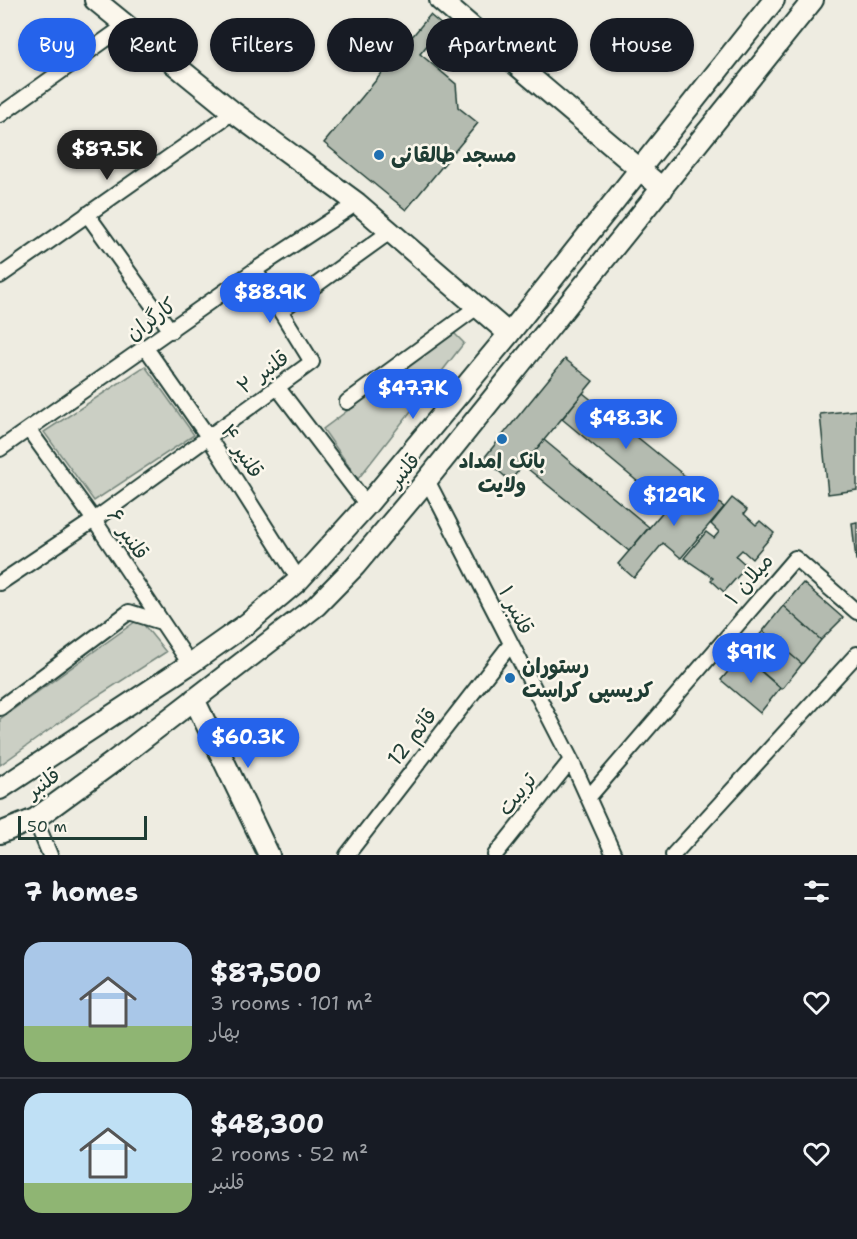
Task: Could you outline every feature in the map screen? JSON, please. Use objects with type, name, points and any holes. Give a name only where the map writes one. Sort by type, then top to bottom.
[{"type":"main road","points":[[95,0],[117,18]]},
{"type":"main road","points":[[441,0],[663,189]]},
{"type":"main road","name":"قلنبر","points":[[0,789],[249,623],[299,579],[367,505],[509,334],[774,0]]},
{"type":"main road","name":"قلنبر","points":[[0,833],[35,819],[316,606],[355,566],[427,480],[813,0]]},
{"type":"main road","points":[[184,72],[233,112],[357,203],[509,334]]},
{"type":"main road","points":[[194,699],[269,855]]},
{"type":"street","points":[[0,115],[108,38]]},
{"type":"street","points":[[0,276],[233,112]]},
{"type":"street","name":"کارگران","points":[[0,449],[255,270],[357,203]]},
{"type":"street","points":[[87,214],[171,331]]},
{"type":"street","points":[[255,270],[280,311],[391,231]]},
{"type":"street","points":[[347,402],[477,307]]},
{"type":"street","name":"قلنبر ۲","points":[[0,583],[94,520],[312,362],[280,311]]},
{"type":"street","name":"قلنیر ۴","points":[[146,348],[209,438],[299,579]]},
{"type":"street","points":[[278,388],[367,505]]},
{"type":"street","name":"قلنبر ۶","points":[[29,430],[94,520],[190,664]]},
{"type":"street","name":"قلنبر ۱","points":[[427,480],[510,645],[572,760],[614,855]]},
{"type":"street","name":"میلان ۱","points":[[588,798],[795,558],[857,612]]},
{"type":"street","points":[[0,708],[129,612],[161,622]]},
{"type":"street","name":"قائم 12","points":[[346,855],[510,645]]},
{"type":"street","points":[[673,855],[857,654]]},
{"type":"street","name":"تربیت","points":[[495,855],[572,760]]},
{"type":"street","points":[[35,819],[51,855]]},
{"type":"shaded area","points":[[453,332],[464,343],[358,479],[323,429]]},
{"type":"shaded area","points":[[145,366],[194,435],[94,501],[44,432]]},
{"type":"shaded area","points":[[139,619],[166,652],[87,703],[0,765],[0,719]]},
{"type":"building","name":"مسجد طالقانی","points":[[426,20],[426,47],[420,54],[426,59],[426,72],[442,72],[456,84],[458,107],[478,123],[406,210],[324,143],[383,72],[414,72],[414,34]]},
{"type":"building","points":[[565,359],[593,381],[510,481],[484,458]]},
{"type":"building","points":[[583,393],[690,480],[667,506],[562,419]]},
{"type":"building","points":[[857,410],[857,490],[828,494],[820,414]]},
{"type":"building","points":[[544,440],[649,527],[629,551],[523,465]]},
{"type":"building","points":[[690,480],[724,507],[681,558],[663,543],[634,578],[618,564]]},
{"type":"building","points":[[732,498],[747,510],[744,514],[756,525],[760,521],[774,533],[752,559],[742,550],[736,556],[747,566],[724,592],[711,580],[713,578],[684,558],[706,532],[714,538],[719,532],[711,524]]},
{"type":"building","points":[[857,522],[857,560],[856,560],[852,523]]},
{"type":"building","points":[[803,583],[843,618],[821,640],[783,606]]},
{"type":"building","points":[[783,606],[821,640],[802,664],[763,631]]},
{"type":"building","points":[[763,631],[802,664],[782,689],[742,655]]},
{"type":"building","points":[[742,655],[780,688],[760,713],[721,680]]},
{"type":"place","name":"مسجد طالقانی","points":[[379,155]]},
{"type":"place","name":"بانک امداد ولایت","points":[[502,439]]},
{"type":"place","name":"رستوران کریسپی کراست","points":[[510,678]]}]
